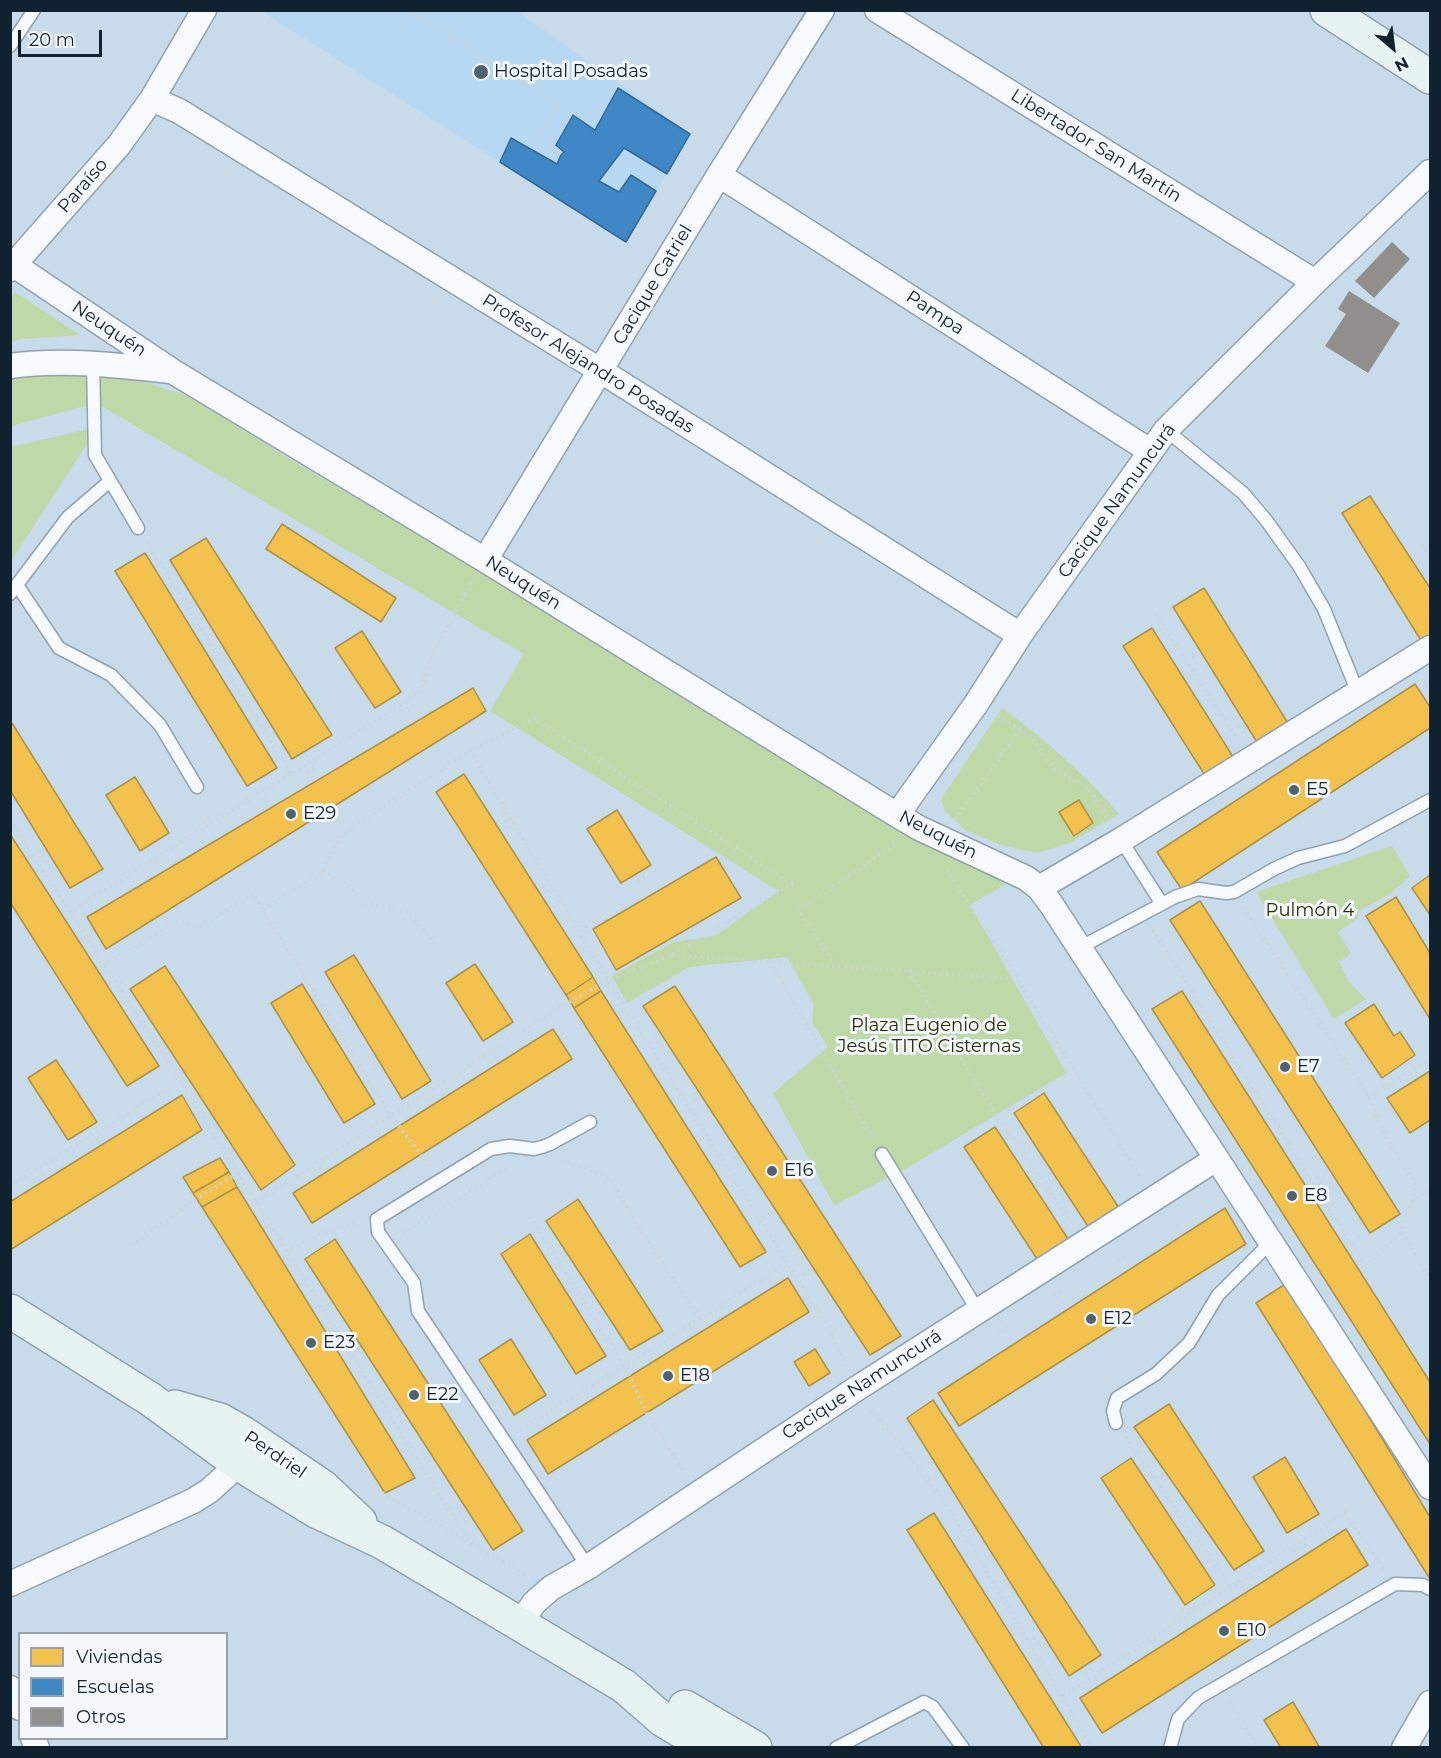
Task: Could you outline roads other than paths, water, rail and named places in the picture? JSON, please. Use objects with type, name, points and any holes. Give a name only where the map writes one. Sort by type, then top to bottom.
[{"type":"main road","points":[[1327,10],[1431,77]]},
{"type":"main road","points":[[10,1311],[150,1400],[239,1464],[316,1511],[382,1542],[624,1686],[663,1720],[710,1748]]},
{"type":"main road","name":"Perdriel","points":[[150,1400],[220,1420],[243,1433],[323,1487],[382,1542]]},
{"type":"main road","points":[[624,1686],[681,1704],[755,1748]]},
{"type":"street","name":"Paraíso","points":[[12,267],[118,145],[152,99],[204,10]]},
{"type":"street","name":"Cacique Catriel","points":[[485,560],[719,174],[822,10]]},
{"type":"street","name":"Libertador San Martín","points":[[877,10],[1315,282]]},
{"type":"street","name":"Profesor Alejandro Posadas","points":[[152,99],[179,111],[601,371],[1020,635]]},
{"type":"street","name":"Cacique Namuncurá","points":[[897,815],[976,704],[1020,635],[1166,430],[1315,282],[1431,172]]},
{"type":"street","name":"Pampa","points":[[719,174],[1150,451]]},
{"type":"street","name":"Neuquén","points":[[12,267],[172,371],[485,560],[897,815],[919,828],[943,837],[1026,878],[1039,888]]},
{"type":"street","points":[[10,366],[35,363],[93,363],[172,371]]},
{"type":"street","points":[[1431,648],[1122,840],[1039,888],[1431,1487]]},
{"type":"street","name":"Cacique Namuncurá","points":[[520,1624],[534,1603],[552,1588],[588,1567],[856,1389],[1216,1160]]},
{"type":"street","points":[[10,1584],[193,1501],[209,1491],[239,1464]]},
{"type":"street","points":[[10,1688],[18,1704]]},
{"type":"street","points":[[1404,1748],[1431,1703]]},
{"type":"lane","points":[[10,46],[34,10]]},
{"type":"lane","points":[[93,363],[94,455],[138,528]]},
{"type":"lane","points":[[1166,430],[1243,493],[1266,520],[1299,566],[1324,609],[1358,693]]},
{"type":"lane","points":[[110,481],[68,517],[14,590],[59,648],[111,675],[160,725],[197,787]]},
{"type":"lane","points":[[1080,948],[1162,904],[1198,889],[1234,892],[1298,858],[1345,846],[1431,800]]},
{"type":"lane","points":[[1122,840],[1162,904]]},
{"type":"lane","points":[[588,1567],[418,1311],[414,1283],[378,1232],[377,1219],[491,1149],[510,1146],[534,1149],[542,1147],[590,1122]]},
{"type":"lane","points":[[882,1154],[978,1311]]},
{"type":"lane","points":[[1116,1423],[1113,1411],[1117,1398],[1156,1374],[1189,1343],[1218,1295],[1271,1242]]},
{"type":"lane","points":[[1170,1748],[1179,1719],[1198,1698],[1219,1685],[1395,1584],[1423,1585],[1431,1589]]},
{"type":"lane","points":[[836,1748],[924,1702],[933,1707],[963,1748]]},
{"type":"place","name":"Hospital Posadas","points":[[481,72]]},
{"type":"place","name":"E5","points":[[1294,790]]},
{"type":"place","name":"E29","points":[[291,814]]},
{"type":"place","name":"E7","points":[[1285,1067]]},
{"type":"place","name":"E16","points":[[772,1171]]},
{"type":"place","name":"E8","points":[[1292,1196]]},
{"type":"place","name":"E12","points":[[1091,1319]]},
{"type":"place","name":"E23","points":[[311,1343]]},
{"type":"place","name":"E18","points":[[668,1376]]},
{"type":"place","name":"E22","points":[[414,1395]]},
{"type":"place","name":"E10","points":[[1224,1631]]},
{"type":"park label","name":"Pulmón 4","points":[[1310,911]]},
{"type":"park label","name":"Plaza Eugenio de Jesús TITO Cisternas","points":[[929,1036]]}]
